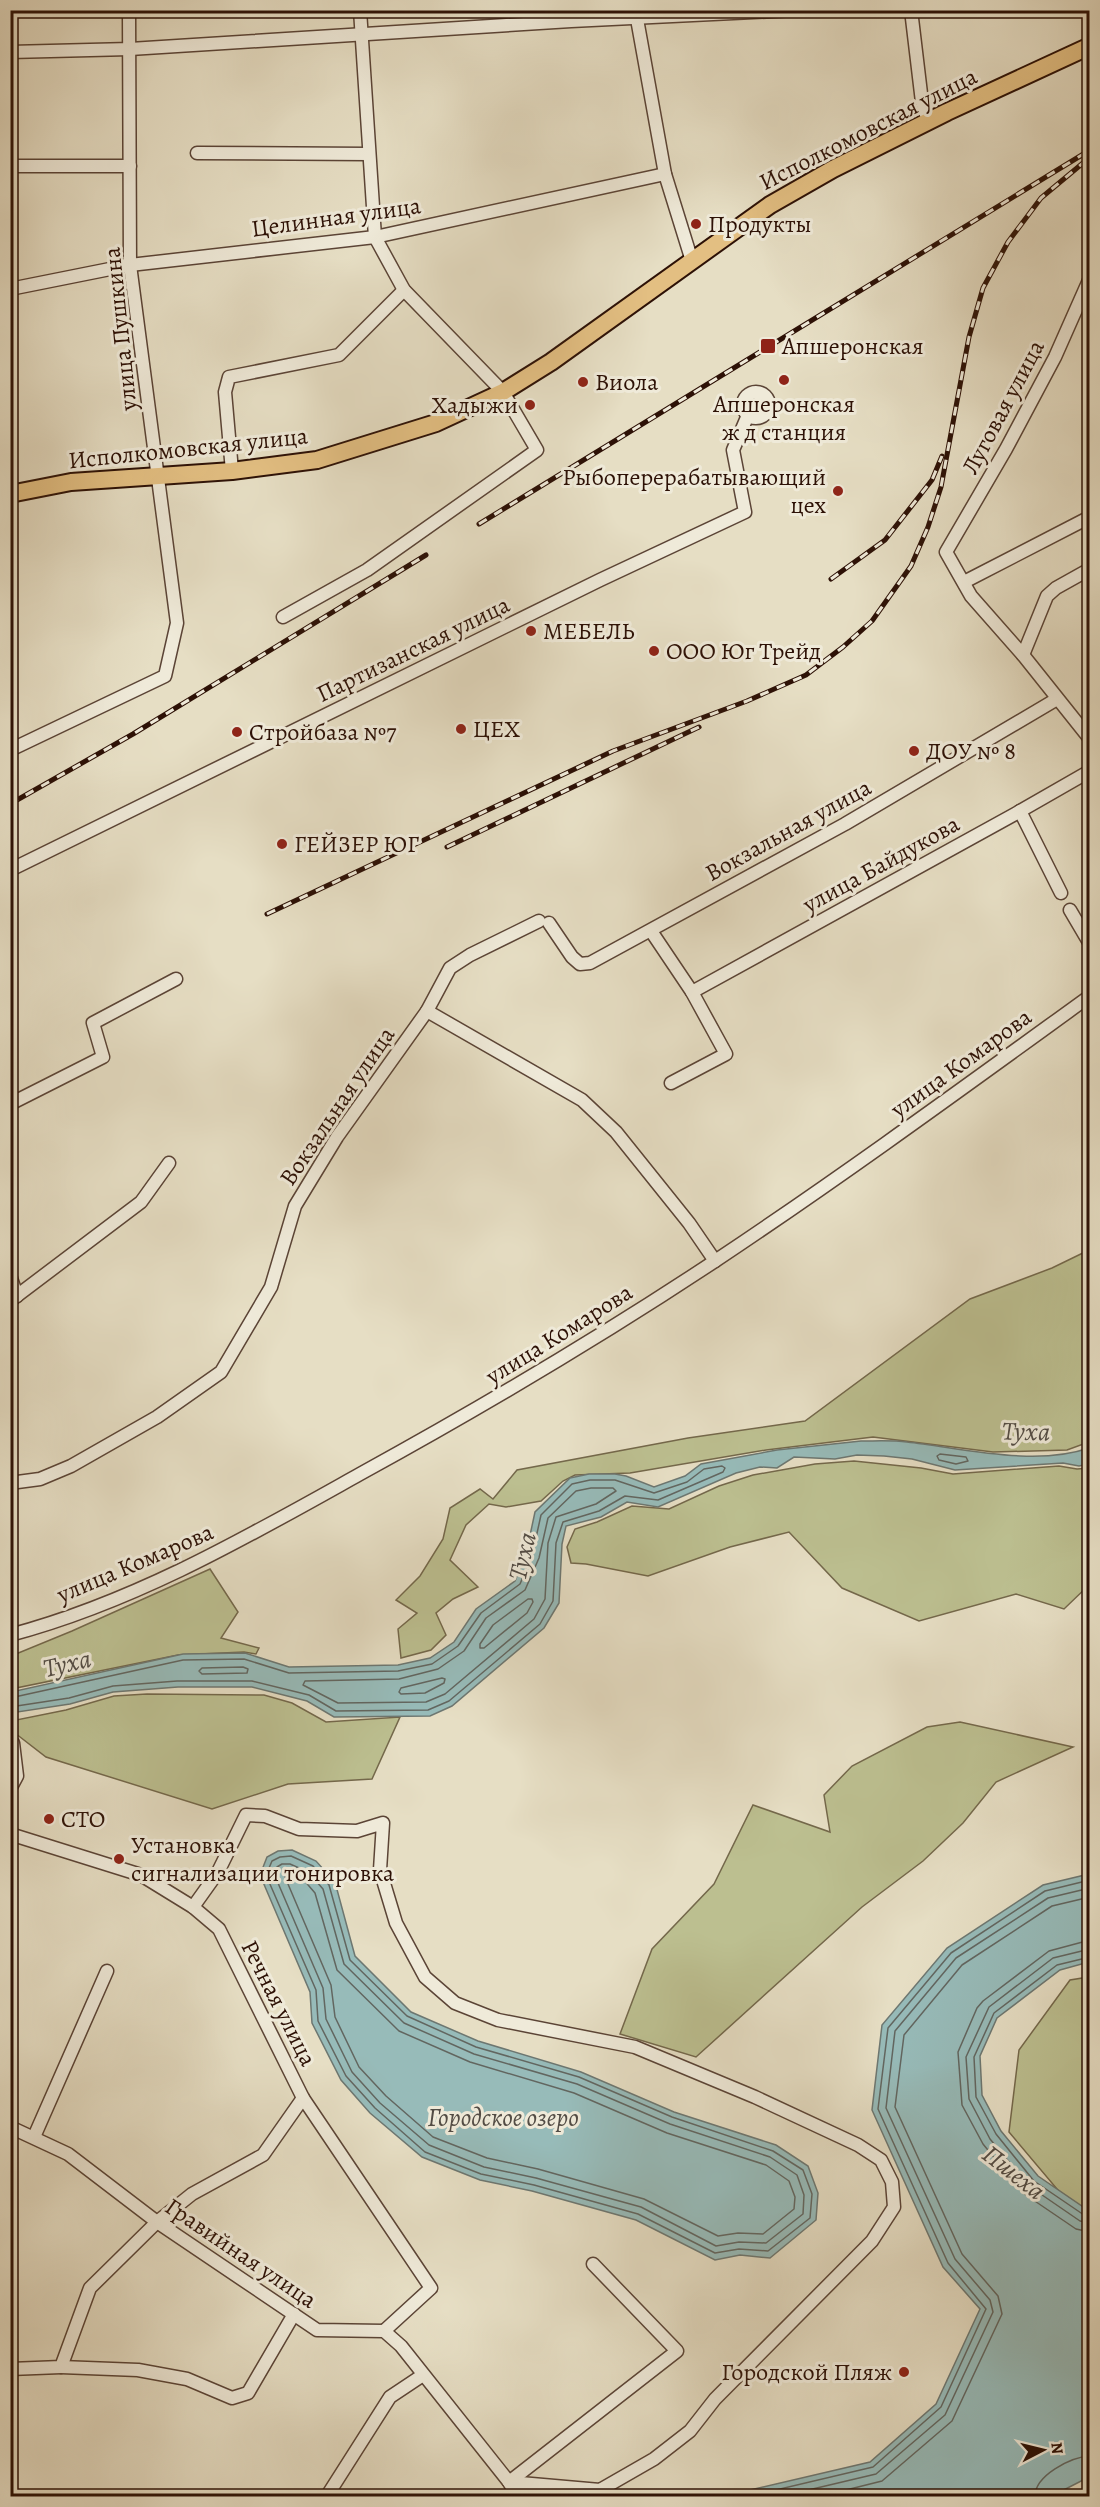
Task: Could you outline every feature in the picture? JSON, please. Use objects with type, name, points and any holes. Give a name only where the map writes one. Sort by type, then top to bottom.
[{"type":"main road","name":"Исполкомовская улица","points":[[10,494],[71,482],[232,471],[317,460],[436,423],[503,392],[551,362],[770,205],[833,169],[928,121],[1089,46]]},
{"type":"street","name":"улица Пушкина","points":[[10,750],[165,676],[177,622],[130,265],[129,10]]},
{"type":"street","points":[[283,617],[367,570],[537,450],[503,392],[404,290],[375,237],[360,10]]},
{"type":"street","points":[[10,52],[130,49],[361,34],[570,16],[637,19],[795,10]]},
{"type":"street","points":[[911,10],[922,102],[928,121]]},
{"type":"street","points":[[637,19],[665,174],[692,261]]},
{"type":"street","points":[[196,153],[369,154]]},
{"type":"street","points":[[10,166],[130,166]]},
{"type":"street","name":"Целинная улица","points":[[10,289],[130,265],[375,237],[665,174]]},
{"type":"street","name":"Луговая улица","points":[[964,582],[946,552],[1006,449],[1055,357],[1089,278]]},
{"type":"street","points":[[232,471],[225,392],[229,376],[339,355],[404,290]]},
{"type":"street","name":"Партизанская улица","points":[[10,870],[600,580],[745,512],[733,450],[748,415]]},
{"type":"street","points":[[1089,517],[964,582],[971,596],[1023,655],[1089,739]]},
{"type":"street","points":[[1023,655],[1047,596],[1056,588],[1089,569]]},
{"type":"street","name":"Вокзальная улица","points":[[10,1483],[40,1479],[71,1466],[157,1418],[221,1372],[271,1287],[295,1206],[338,1137],[427,1011],[450,968],[470,955],[544,922],[572,957],[580,964],[590,963],[844,824],[1057,699]]},
{"type":"street","name":"улица Байдукова","points":[[692,992],[1020,812],[1089,771]]},
{"type":"street","points":[[1020,812],[1061,893]]},
{"type":"street","points":[[1070,910],[1089,944]]},
{"type":"street","points":[[651,931],[692,992],[726,1054],[671,1083]]},
{"type":"street","points":[[10,1104],[103,1057],[93,1023],[176,980]]},
{"type":"street","name":"улица Комарова","points":[[10,1635],[108,1602],[238,1542],[486,1405],[715,1261],[1089,996]]},
{"type":"street","points":[[427,1011],[582,1100],[616,1132],[715,1261]]},
{"type":"street","points":[[10,1275],[14,1299],[141,1202],[169,1163]]},
{"type":"street","points":[[10,1741],[13,1743],[17,1776],[10,1789]]},
{"type":"street","points":[[193,1907],[218,1872],[246,1815],[265,1816],[298,1829],[357,1831],[383,1823],[381,1870],[396,1923],[425,1977],[455,2003],[498,2020],[635,2047],[811,2122],[858,2145],[881,2160],[892,2182],[894,2207],[872,2241],[715,2399],[690,2431],[654,2459],[600,2490],[509,2482]]},
{"type":"street","name":"Речная улица","points":[[10,1834],[141,1875],[193,1907],[219,1929],[303,2098],[431,2288],[384,2331]]},
{"type":"street","points":[[34,2137],[107,1971]]},
{"type":"street","points":[[61,2367],[90,2288],[157,2222],[192,2194],[263,2155],[303,2098]]},
{"type":"street","name":"Гравийная улица","points":[[10,2127],[68,2154],[157,2222],[317,2330],[384,2331]]},
{"type":"street","points":[[509,2482],[677,2351],[593,2264]]},
{"type":"street","points":[[10,2369],[61,2367],[138,2370],[187,2379],[232,2398],[248,2393],[294,2314]]},
{"type":"street","points":[[384,2331],[401,2346],[509,2482],[517,2496]]},
{"type":"street","points":[[327,2496],[390,2397],[423,2375]]},
{"type":"green space","points":[[1089,1250],[1089,1442],[1067,1450],[993,1452],[873,1437],[766,1450],[630,1473],[575,1475],[563,1481],[541,1501],[506,1507],[489,1504],[466,1525],[450,1560],[478,1587],[453,1599],[436,1613],[446,1635],[431,1650],[401,1658],[398,1629],[417,1613],[396,1600],[420,1576],[443,1539],[450,1508],[480,1489],[493,1499],[517,1470],[688,1438],[805,1421],[970,1299],[1052,1268]]},
{"type":"green space","points":[[854,1461],[953,1474],[1059,1466],[1089,1468],[1089,1585],[1064,1609],[1016,1594],[919,1621],[842,1588],[789,1532],[730,1547],[648,1576],[571,1563],[567,1547],[575,1529],[632,1506],[669,1509],[719,1486],[753,1475],[815,1464]]},
{"type":"green space","points":[[210,1569],[238,1612],[221,1638],[259,1648],[256,1654],[244,1652],[178,1655],[11,1689],[11,1656]]},
{"type":"green space","points":[[264,1695],[292,1703],[326,1722],[400,1717],[372,1779],[288,1784],[212,1809],[46,1757],[11,1730],[11,1721],[66,1710],[114,1696]]},
{"type":"green space","points":[[960,1722],[1073,1747],[996,1782],[963,1823],[923,1861],[862,1907],[696,2057],[620,2034],[652,1949],[714,1884],[753,1805],[830,1832],[824,1795],[852,1766],[927,1727]]},
{"type":"green space","points":[[1089,1977],[1089,2227],[1009,2132],[1019,2050],[1070,1980]]},
{"type":"water","points":[[861,1441],[901,1441],[975,1452],[1022,1456],[1046,1456],[1089,1448],[1089,1464],[1079,1466],[1063,1463],[955,1470],[912,1459],[884,1456],[857,1455],[835,1459],[794,1457],[777,1468],[760,1467],[736,1473],[658,1507],[627,1502],[601,1517],[566,1526],[562,1544],[559,1603],[544,1628],[452,1706],[430,1716],[334,1717],[307,1701],[252,1687],[178,1687],[113,1692],[70,1704],[11,1713],[11,1692],[183,1654],[245,1653],[289,1667],[398,1665],[430,1658],[454,1642],[476,1609],[515,1581],[526,1554],[535,1512],[570,1478],[589,1474],[615,1474],[654,1487],[685,1476],[701,1464],[777,1450]]},
{"type":"water","name":"Городское озеро","points":[[292,1850],[316,1861],[335,1882],[355,1956],[411,2012],[478,2041],[581,2072],[674,2112],[776,2145],[808,2166],[818,2193],[816,2220],[770,2258],[740,2255],[715,2260],[636,2220],[532,2191],[480,2180],[422,2157],[370,2113],[341,2080],[312,2023],[310,1992],[260,1875],[267,1857],[278,1851]]},
{"type":"water","name":"Пшеха","points":[[1089,1874],[1089,1962],[1060,1970],[997,2018],[980,2056],[982,2095],[1001,2131],[1038,2176],[1089,2211],[1089,2477],[1052,2496],[724,2496],[870,2462],[936,2404],[980,2309],[943,2267],[872,2110],[882,2025],[947,1948],[1043,1885]]},
{"type":"railway","points":[[479,524],[1090,150]]},
{"type":"railway","points":[[267,914],[613,751],[747,701],[806,675],[872,621],[911,566],[928,527],[941,487],[969,337],[983,288],[1008,242],[1041,198],[1083,163]]},
{"type":"railway","points":[[831,579],[885,540],[932,480],[942,456]]},
{"type":"railway","points":[[10,804],[133,734],[426,555]]},
{"type":"railway","points":[[447,847],[699,727]]},
{"type":"place","name":"Продукты","points":[[696,224]]},
{"type":"place","name":"Апшеронская","points":[[768,346]]},
{"type":"place","name":"Апшеронская ж д станция","points":[[784,380]]},
{"type":"place","name":"Виола","points":[[583,382]]},
{"type":"place","name":"Хадыжи","points":[[530,405]]},
{"type":"place","name":"Рыбоперерабатывающий цех","points":[[838,491]]},
{"type":"place","name":"МЕБЕЛЬ","points":[[531,631]]},
{"type":"place","name":"ООО Юг Трейд","points":[[654,651]]},
{"type":"place","name":"ЦЕХ","points":[[461,729]]},
{"type":"place","name":"Стройбаза №7","points":[[237,732]]},
{"type":"place","name":"ДОУ № 8","points":[[914,751]]},
{"type":"place","name":"ГЕЙЗЕР ЮГ","points":[[282,844]]},
{"type":"place","name":"СТО","points":[[49,1819]]},
{"type":"place","name":"Установка сигнализации тонировка","points":[[119,1859]]},
{"type":"place","name":"Городской Пляж","points":[[904,2372]]},
{"type":"water label","name":"Туха","points":[[1026,1431]]},
{"type":"water label","name":"Туха","points":[[522,1556]]},
{"type":"water label","name":"Туха","points":[[67,1663]]}]
